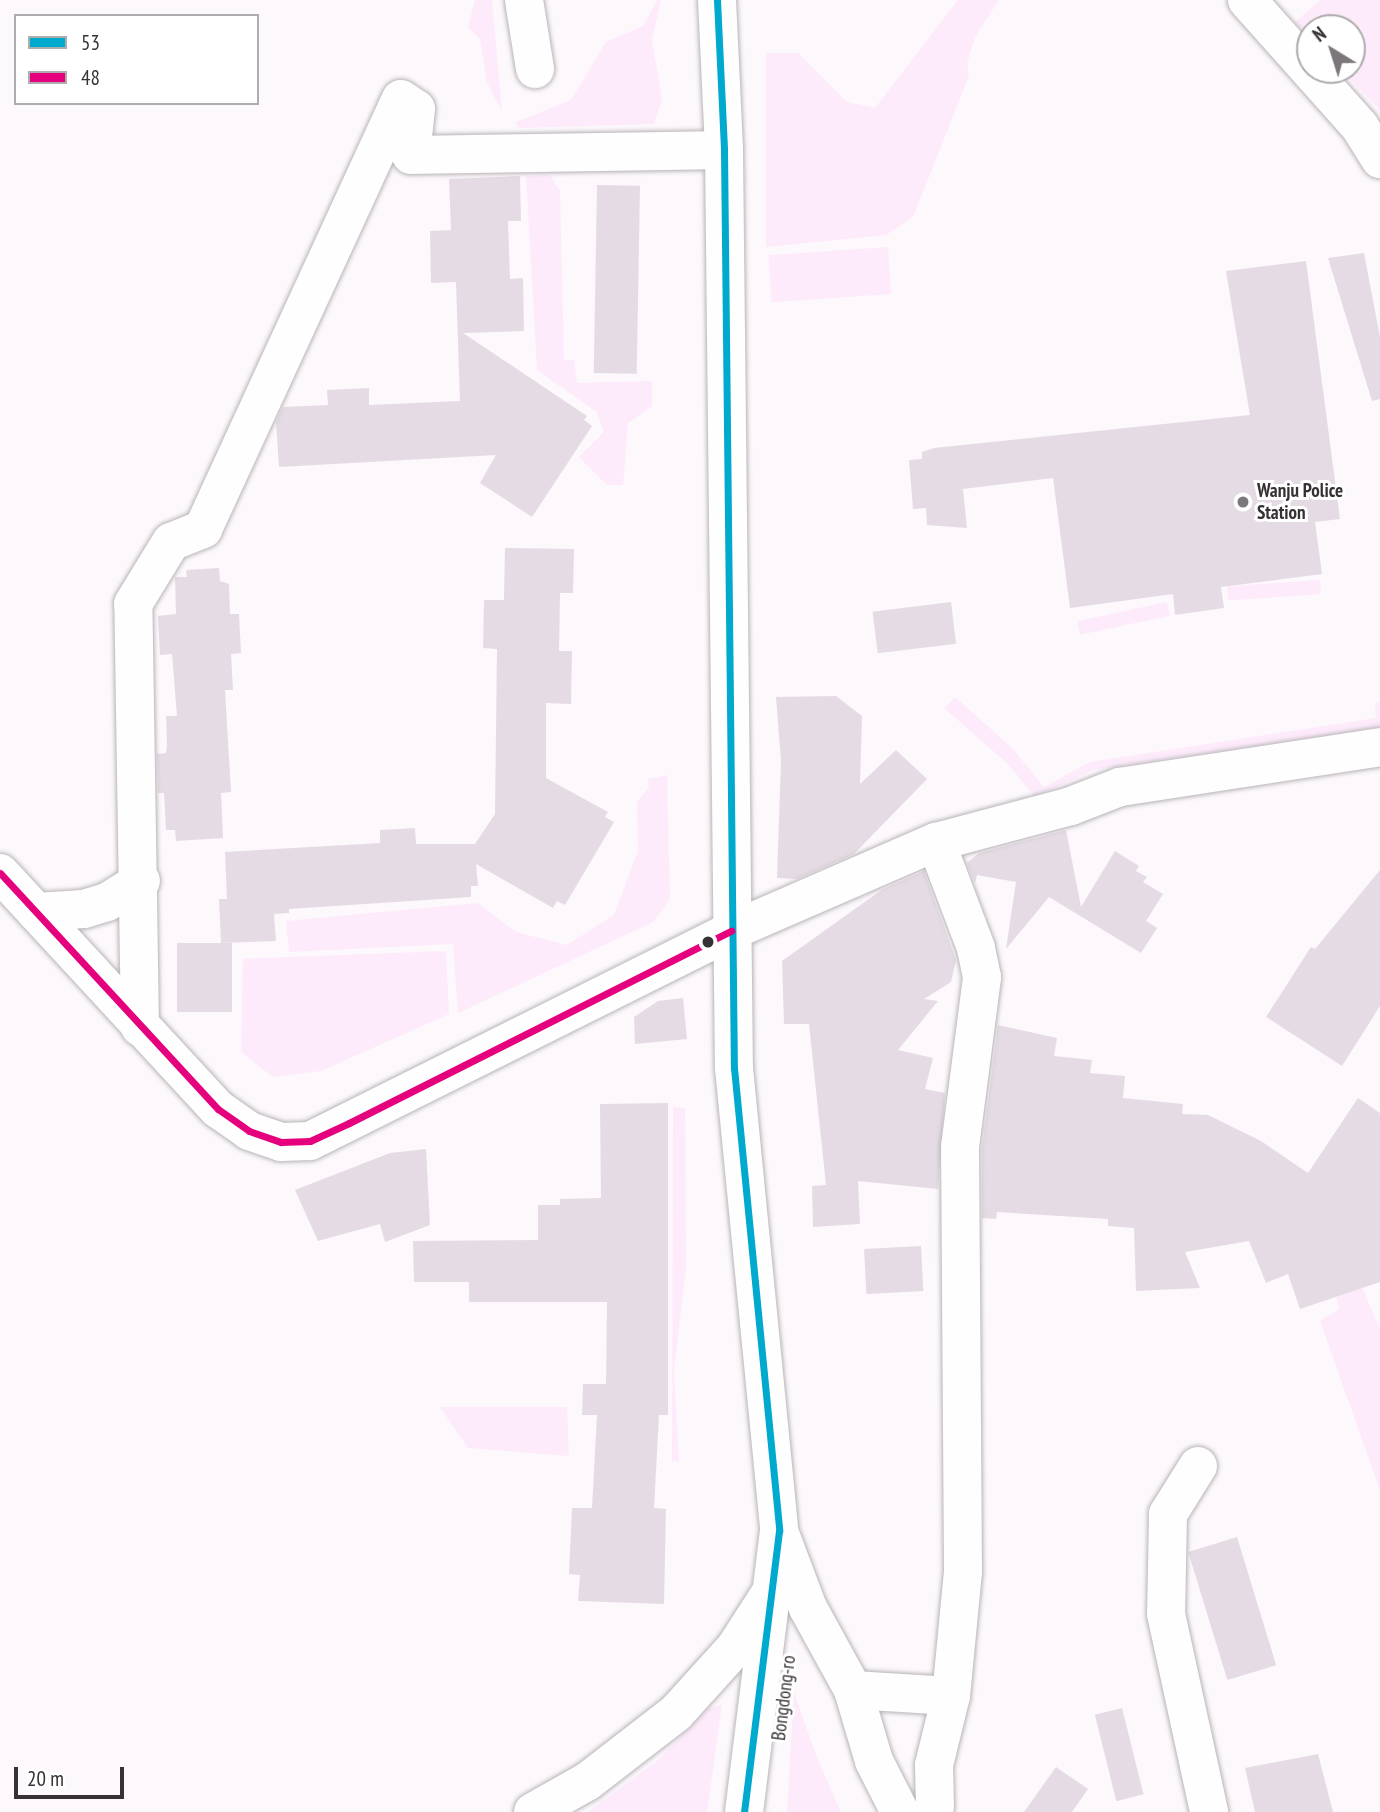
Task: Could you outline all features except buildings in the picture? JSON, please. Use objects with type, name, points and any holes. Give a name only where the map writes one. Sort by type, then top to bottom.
[{"type":"street","points":[[524,0],[535,68]]},
{"type":"street","name":"Bongdong-ro","points":[[717,0],[724,150],[734,1068],[779,1531],[744,1812]]},
{"type":"street","points":[[1247,0],[1360,127],[1380,159]]},
{"type":"street","points":[[140,1027],[141,881],[133,604],[171,542],[203,529],[401,99],[416,109],[411,155],[724,150]]},
{"type":"street","points":[[0,873],[218,1109],[248,1131],[281,1142],[310,1141],[732,931],[936,842],[1071,806],[1120,787],[1380,747]]},
{"type":"street","points":[[925,1810],[951,1696],[963,1572],[960,1147],[982,977],[976,948],[936,842]]},
{"type":"street","points":[[36,912],[84,909],[107,902],[141,881]]},
{"type":"street","points":[[1198,1466],[1168,1514],[1166,1614],[1209,1812]]},
{"type":"street","points":[[779,1531],[808,1608],[853,1690],[925,1810]]},
{"type":"street","points":[[533,1812],[588,1781],[676,1713],[735,1648],[774,1587]]},
{"type":"street","name":"Bongdong-ro","points":[[769,1812],[791,1641],[774,1587]]},
{"type":"street","points":[[853,1690],[951,1696]]},
{"type":"shaded area","points":[[475,0],[492,0],[502,111],[487,83],[480,39],[468,27]]},
{"type":"shaded area","points":[[657,0],[661,0],[652,40],[662,99],[654,124],[518,128],[516,122],[571,100],[606,42],[643,26]]},
{"type":"shaded area","points":[[958,0],[999,0],[976,35],[967,63],[969,76],[913,217],[886,235],[766,247],[766,53],[798,53],[847,102],[875,108]]},
{"type":"shaded area","points":[[1320,0],[1380,0],[1380,110],[1355,84],[1366,84],[1366,14],[1304,14]]},
{"type":"shaded area","points":[[550,175],[560,191],[564,360],[574,360],[577,383],[652,381],[652,406],[628,423],[623,485],[607,485],[579,457],[604,432],[597,412],[537,370],[526,176]]},
{"type":"shaded area","points":[[888,247],[891,294],[772,302],[768,255]]},
{"type":"shaded area","points":[[1320,580],[1321,594],[1228,600],[1227,586]]},
{"type":"shaded area","points":[[1167,602],[1170,616],[1080,635],[1077,621]]},
{"type":"shaded area","points":[[955,697],[1012,748],[1044,787],[1090,762],[1376,718],[1375,702],[1379,702],[1380,727],[1093,770],[1035,797],[1009,765],[944,708]]},
{"type":"shaded area","points":[[667,775],[670,899],[653,922],[458,1013],[453,944],[289,952],[286,921],[478,903],[516,932],[567,945],[614,915],[638,851],[637,802],[649,788],[648,779]]},
{"type":"shaded area","points":[[446,951],[449,1014],[321,1071],[273,1077],[241,1052],[243,959]]},
{"type":"shaded area","points":[[673,1107],[685,1108],[686,1267],[674,1371],[679,1462],[672,1460]]},
{"type":"shaded area","points":[[1336,1227],[1380,1329],[1380,1490],[1320,1321],[1339,1309],[1330,1268]]},
{"type":"shaded area","points":[[440,1407],[567,1407],[569,1456],[468,1448]]},
{"type":"shaded area","points":[[794,1692],[817,1758],[841,1812],[787,1812]]},
{"type":"shaded area","points":[[722,1705],[707,1812],[588,1812],[658,1760],[709,1708]]},
{"type":"transit line","name":"53","points":[[717,0],[724,150],[734,1068],[779,1531],[744,1812]]},
{"type":"transit line","name":"48","points":[[0,873],[218,1109],[249,1131],[281,1142],[310,1141],[349,1123],[731,931]]},
{"type":"place","name":"Wanju Police Station","points":[[1243,502]]}]
